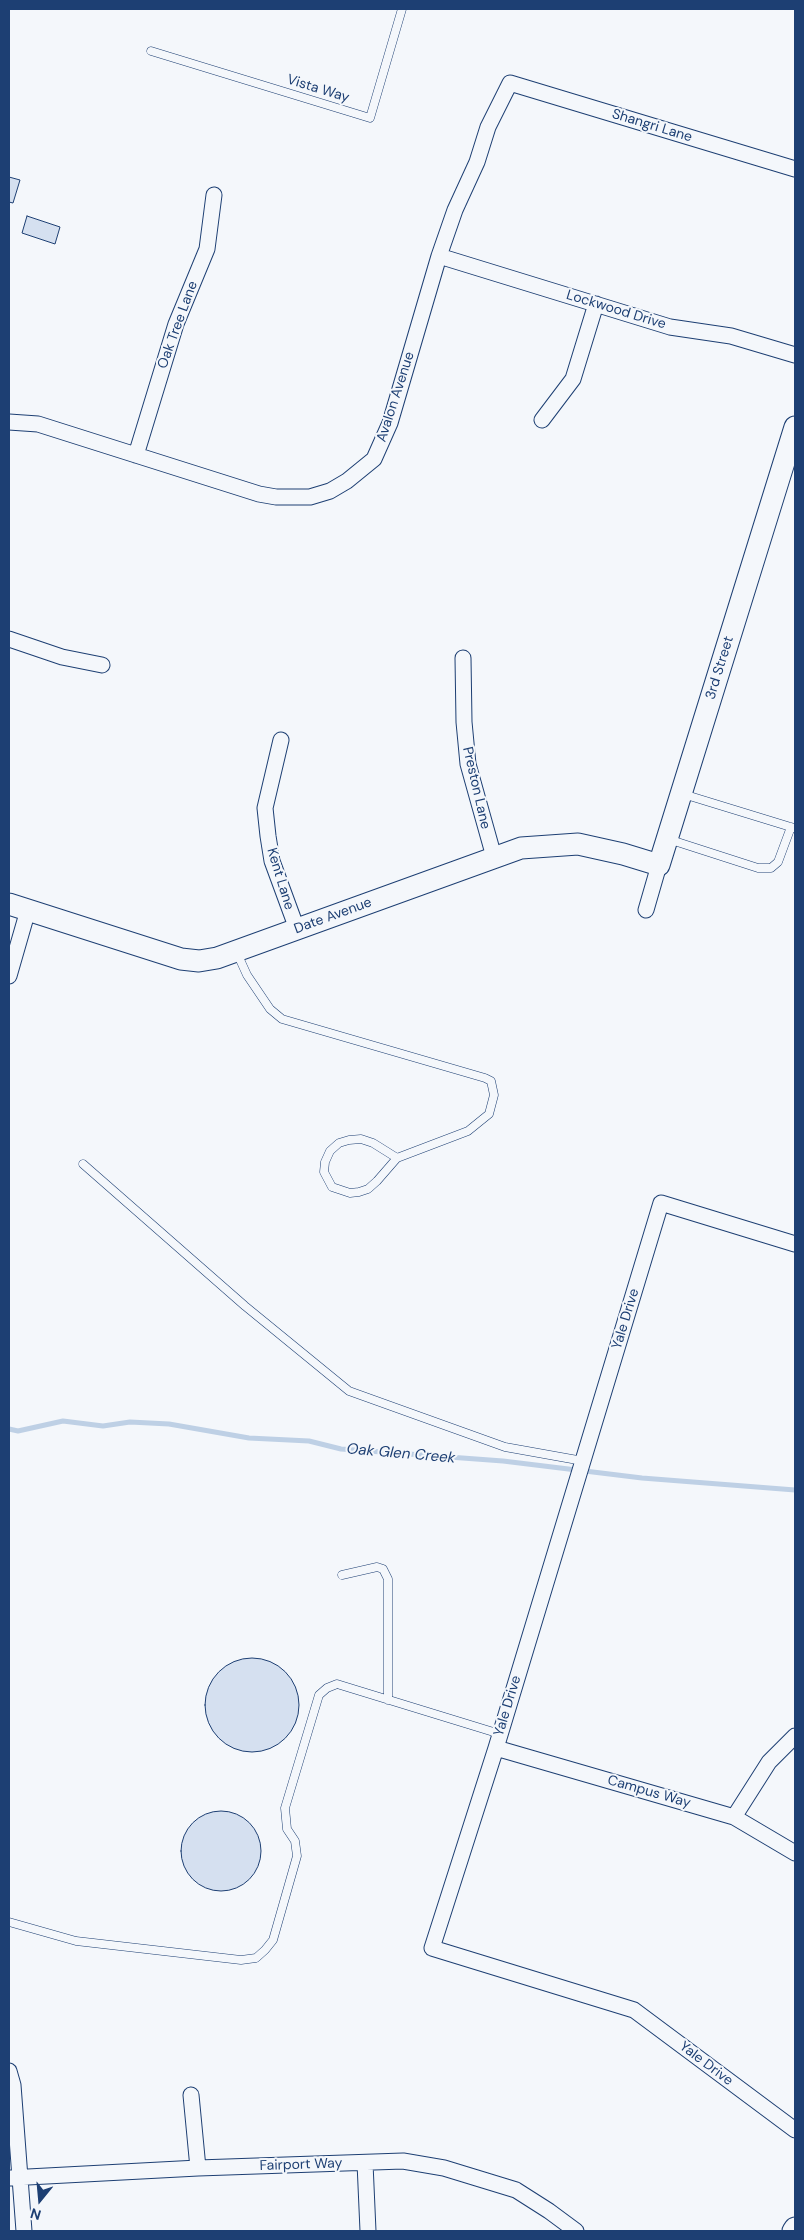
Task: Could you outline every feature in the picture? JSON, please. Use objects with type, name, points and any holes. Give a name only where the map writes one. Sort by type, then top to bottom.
[{"type":"street","name":"Shangri Lane","points":[[510,83],[795,169]]},
{"type":"street","name":"Avalon Avenue","points":[[9,422],[38,424],[259,494],[276,497],[310,497],[330,491],[347,482],[374,459],[390,423],[439,256],[455,210],[477,162],[488,127],[510,83]]},
{"type":"street","name":"Oak Tree Lane","points":[[136,455],[176,324],[207,249],[214,195]]},
{"type":"street","name":"Lockwood Drive","points":[[439,256],[670,327],[731,336],[795,355]]},
{"type":"street","points":[[542,420],[573,379],[596,304]]},
{"type":"street","name":"3rd Street","points":[[646,910],[666,839],[795,426]]},
{"type":"street","points":[[9,639],[62,657],[102,665]]},
{"type":"street","name":"Preston Lane","points":[[463,658],[464,722],[468,764],[494,857]]},
{"type":"street","name":"Kent Lane","points":[[280,740],[265,808],[272,861],[297,929]]},
{"type":"street","name":"Date Avenue","points":[[18,907],[180,959],[198,961],[236,952],[521,848],[578,844],[623,854],[659,865]]},
{"type":"street","points":[[9,976],[18,907]]},
{"type":"street","name":"Yale Drive","points":[[795,1244],[662,1203],[498,1741],[432,1948],[634,2010],[795,2130]]},
{"type":"street","points":[[734,1817],[769,1762],[795,1736]]},
{"type":"street","name":"Campus Way","points":[[498,1741],[734,1817],[795,1853]]},
{"type":"street","points":[[9,2071],[13,2085],[14,2178],[24,2231]]},
{"type":"street","points":[[192,2095],[198,2168]]},
{"type":"street","name":"Fairport Way","points":[[14,2178],[198,2168],[403,2161],[444,2168],[516,2190],[576,2231]]},
{"type":"street","points":[[364,2163],[368,2231]]},
{"type":"lane","name":"Vista Way","points":[[150,51],[370,118],[402,9]]},
{"type":"lane","points":[[666,839],[758,868],[771,868],[778,862],[793,828],[681,794]]},
{"type":"lane","points":[[236,952],[247,975],[270,1009],[282,1019],[486,1078],[490,1081],[494,1088],[492,1104],[489,1114],[479,1124],[468,1131],[398,1158],[368,1189],[350,1193],[332,1187],[324,1172],[330,1151],[339,1143],[349,1140],[361,1139],[374,1143],[398,1158]]},
{"type":"lane","points":[[83,1164],[245,1306],[350,1391],[505,1446],[583,1461]]},
{"type":"lane","points":[[342,1575],[377,1567],[384,1569],[388,1579],[388,1700]]},
{"type":"lane","points":[[9,1922],[76,1941],[242,1960],[256,1958],[272,1940],[297,1856],[295,1841],[287,1829],[285,1808],[319,1695],[327,1688],[337,1684],[388,1700],[498,1741]]},
{"type":"building","points":[[9,177],[20,180],[13,203],[9,202]]},
{"type":"building","points":[[27,216],[60,227],[55,244],[22,233]]},
{"type":"building","points":[[243,1658],[261,1658],[286,1671],[296,1687],[299,1705],[296,1723],[286,1739],[261,1752],[243,1752],[218,1739],[205,1714],[205,1696],[218,1671]]},
{"type":"building","points":[[221,1811],[236,1814],[249,1823],[258,1836],[261,1851],[258,1866],[249,1879],[236,1888],[221,1891],[206,1888],[193,1879],[184,1866],[181,1851],[184,1836],[193,1823],[206,1814]]},
{"type":"waterway","name":"Oak Glen Creek","points":[[9,1429],[18,1431],[63,1421],[103,1426],[130,1422],[169,1424],[249,1438],[309,1441],[341,1449],[503,1461],[642,1478],[795,1490]]}]
